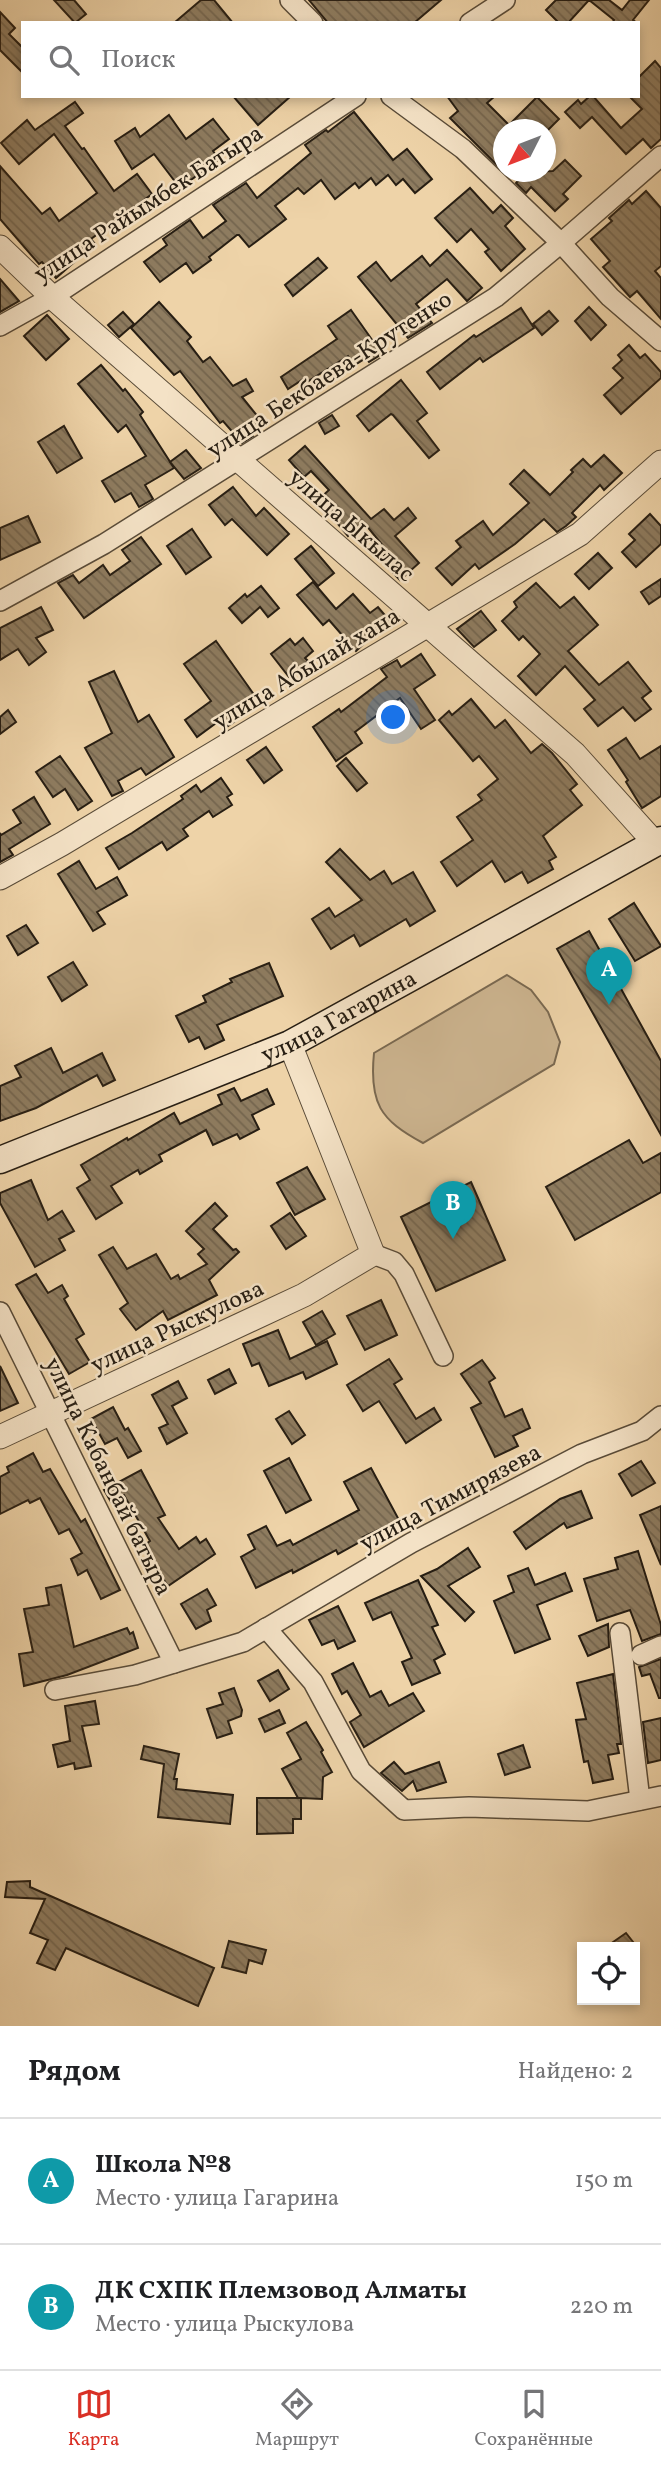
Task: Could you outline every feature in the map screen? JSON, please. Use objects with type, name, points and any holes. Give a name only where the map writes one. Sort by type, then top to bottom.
[{"type":"main road","name":"улица Гагарина","points":[[0,1160],[290,1044],[659,844]]},
{"type":"street","points":[[290,0],[311,21]]},
{"type":"street","points":[[473,21],[505,0]]},
{"type":"street","name":"улица Райымбек Батыра","points":[[0,326],[52,297],[353,98]]},
{"type":"street","points":[[394,98],[463,149],[561,243],[610,297],[661,341]]},
{"type":"street","name":"улица Бекбаева-Крутенко","points":[[0,601],[104,544],[240,461],[496,297],[661,156]]},
{"type":"street","name":"улица Ыкылас","points":[[0,247],[52,297],[575,754],[659,844]]},
{"type":"street","name":"улица Абылай хана","points":[[0,878],[62,844],[580,534],[661,462]]},
{"type":"street","points":[[290,1044],[373,1254],[394,1262],[404,1275],[443,1356]]},
{"type":"street","name":"улица Рыскулова","points":[[0,1437],[304,1295],[373,1254]]},
{"type":"street","name":"улица Кабанбай батыра","points":[[0,1312],[174,1662]]},
{"type":"street","name":"улица Тимирязева","points":[[55,1690],[135,1675],[243,1642],[411,1543],[582,1454],[642,1431],[661,1416]]},
{"type":"street","points":[[266,1628],[313,1682],[361,1771],[404,1810],[469,1807],[588,1811],[661,1796]]},
{"type":"street","points":[[620,1633],[640,1800]]},
{"type":"street","points":[[641,1655],[661,1646]]},
{"type":"shaded area","points":[[507,975],[531,990],[548,1012],[560,1042],[554,1064],[423,1143],[408,1135],[387,1118],[380,1108],[374,1085],[374,1053]]},
{"type":"building","points":[[54,0],[74,0],[86,14],[73,21]]},
{"type":"building","points":[[201,0],[214,0],[231,21],[176,21]]},
{"type":"building","points":[[309,0],[441,0],[416,21],[326,21]]},
{"type":"building","points":[[556,0],[589,0],[570,21],[557,21],[546,10]]},
{"type":"building","points":[[589,0],[609,0],[622,10],[630,0],[649,0],[634,21],[614,20]]},
{"type":"building","points":[[0,12],[15,28],[9,34],[21,46],[21,71],[0,50]]},
{"type":"building","points":[[655,61],[661,68],[661,139],[651,148],[643,139],[626,154],[592,117],[580,128],[565,112],[578,100],[581,104],[588,98],[595,98],[621,128],[642,109],[631,98],[640,98],[640,76]]},
{"type":"building","points":[[235,98],[289,98],[258,125]]},
{"type":"building","points":[[448,98],[493,98],[487,103],[503,119],[493,119],[493,161],[450,118],[458,111]]},
{"type":"building","points":[[538,98],[559,119],[556,122],[556,119],[515,119]]},
{"type":"building","points":[[75,102],[83,113],[65,126],[114,191],[137,174],[152,194],[91,239],[95,244],[56,278],[42,262],[39,264],[0,219],[0,166],[42,214],[50,208],[59,221],[97,193],[54,134],[19,164],[1,143],[27,120],[35,130]]},
{"type":"building","points":[[354,112],[393,160],[407,149],[432,179],[415,193],[403,179],[396,185],[388,175],[376,185],[371,178],[359,188],[355,183],[335,199],[321,180],[304,194],[298,188],[275,206],[286,219],[249,247],[237,235],[193,273],[186,263],[160,282],[144,262],[167,245],[163,239],[190,220],[203,238],[226,221],[213,205],[246,183],[257,198],[311,153],[305,145]]},
{"type":"building","points":[[169,115],[186,139],[213,119],[229,139],[213,151],[219,159],[180,188],[154,154],[132,169],[115,141],[135,128],[140,137]]},
{"type":"building","points":[[565,160],[581,176],[563,194],[568,199],[555,211],[531,187],[526,193],[516,183],[556,182],[556,168]]},
{"type":"building","points":[[470,188],[493,213],[501,205],[513,218],[505,226],[525,249],[501,271],[485,252],[489,249],[471,229],[457,242],[435,218]]},
{"type":"building","points":[[646,191],[661,208],[661,266],[655,271],[661,278],[661,319],[637,291],[630,297],[603,267],[610,261],[591,239],[612,221],[609,218],[629,200],[632,204]]},
{"type":"building","points":[[447,250],[482,288],[467,301],[447,279],[416,304],[432,323],[408,338],[358,277],[376,262],[391,281],[422,256],[430,266]]},
{"type":"building","points":[[318,258],[327,268],[293,296],[285,285]]},
{"type":"building","points":[[0,279],[19,301],[0,312]]},
{"type":"building","points":[[159,302],[191,337],[187,341],[203,362],[210,357],[233,386],[246,379],[253,391],[242,397],[263,423],[251,433],[253,436],[242,443],[223,421],[220,423],[180,371],[174,375],[131,328]]},
{"type":"building","points":[[589,307],[606,325],[591,340],[575,321]]},
{"type":"building","points":[[521,308],[534,328],[483,362],[480,358],[440,389],[427,372],[474,335],[476,337]]},
{"type":"building","points":[[351,310],[382,354],[369,362],[366,358],[355,365],[348,356],[307,382],[305,378],[288,389],[281,377],[337,339],[328,326]]},
{"type":"building","points":[[549,311],[558,321],[542,335],[533,324]]},
{"type":"building","points":[[123,312],[134,324],[119,337],[108,325]]},
{"type":"building","points":[[47,315],[69,339],[46,360],[24,336]]},
{"type":"building","points":[[629,345],[640,358],[645,354],[661,372],[661,378],[621,414],[604,395],[623,378],[613,368],[622,360],[618,355]]},
{"type":"building","points":[[101,365],[143,412],[140,415],[174,468],[145,485],[153,499],[139,507],[131,493],[115,502],[102,481],[146,456],[126,425],[118,432],[78,384]]},
{"type":"building","points":[[401,380],[427,413],[417,421],[439,450],[429,458],[393,415],[369,431],[357,416]]},
{"type":"building","points":[[332,415],[339,426],[325,434],[319,423]]},
{"type":"building","points":[[64,426],[82,458],[57,473],[38,442]]},
{"type":"building","points":[[305,446],[371,519],[384,509],[394,520],[408,508],[416,518],[395,536],[419,563],[400,580],[380,559],[388,552],[366,525],[348,536],[318,500],[329,490],[311,471],[304,477],[289,460]]},
{"type":"building","points":[[186,450],[201,468],[184,479],[170,462]]},
{"type":"building","points":[[604,455],[622,473],[604,490],[600,485],[572,513],[576,517],[566,526],[557,532],[544,519],[515,544],[479,569],[475,564],[452,585],[436,568],[461,547],[456,541],[483,521],[493,535],[529,503],[510,484],[524,470],[550,495],[583,459],[591,467]]},
{"type":"building","points":[[233,487],[256,516],[264,508],[289,534],[267,555],[232,519],[225,525],[209,505]]},
{"type":"building","points":[[650,514],[661,526],[661,544],[636,567],[622,552],[635,540],[629,534]]},
{"type":"building","points":[[28,516],[40,542],[0,560],[0,528]]},
{"type":"building","points":[[192,529],[211,557],[186,574],[167,546]]},
{"type":"building","points":[[141,537],[161,564],[84,618],[58,583],[73,575],[79,583],[103,565],[110,575],[130,561],[122,550]]},
{"type":"building","points":[[311,546],[334,573],[318,586],[295,559]]},
{"type":"building","points":[[598,553],[612,568],[589,589],[575,574]]},
{"type":"building","points":[[661,579],[661,596],[649,604],[641,592]]},
{"type":"building","points":[[313,582],[336,609],[353,594],[370,613],[378,607],[389,620],[356,651],[329,620],[323,625],[297,595]]},
{"type":"building","points":[[536,583],[560,608],[574,597],[598,625],[568,651],[599,685],[628,662],[651,691],[642,698],[651,709],[635,721],[623,707],[598,726],[584,709],[595,700],[565,666],[536,695],[518,676],[540,654],[523,636],[519,640],[502,621],[517,607],[514,602]]},
{"type":"building","points":[[261,586],[279,608],[268,617],[260,607],[242,623],[229,608],[245,594],[247,597]]},
{"type":"building","points":[[41,607],[53,630],[36,638],[46,652],[29,665],[18,649],[0,660],[0,628]]},
{"type":"building","points":[[481,611],[496,630],[474,647],[457,629]]},
{"type":"building","points":[[303,638],[313,651],[305,658],[308,661],[289,677],[271,654],[290,639],[295,645]]},
{"type":"building","points":[[216,641],[255,696],[238,708],[244,715],[228,726],[223,718],[197,737],[185,720],[211,701],[184,664]]},
{"type":"building","points":[[421,654],[435,675],[414,689],[435,720],[421,729],[400,698],[355,732],[362,743],[336,761],[313,727],[339,709],[341,712],[387,677],[381,669],[397,660],[401,667]]},
{"type":"building","points":[[114,671],[138,722],[149,715],[174,757],[146,775],[141,768],[118,781],[123,791],[112,796],[85,748],[112,733],[89,682]]},
{"type":"building","points":[[471,699],[495,728],[505,720],[531,753],[542,744],[577,784],[570,790],[582,805],[543,836],[556,857],[549,861],[553,869],[528,883],[522,872],[505,882],[492,861],[457,886],[441,862],[473,840],[457,817],[482,800],[478,795],[498,779],[479,756],[473,761],[439,720],[449,711],[452,715]]},
{"type":"building","points":[[8,710],[16,722],[0,734],[0,717]]},
{"type":"building","points":[[626,738],[640,759],[661,746],[661,796],[642,808],[608,750]]},
{"type":"building","points":[[266,747],[282,770],[264,783],[247,760]]},
{"type":"building","points":[[60,756],[92,801],[78,810],[65,789],[53,797],[36,772]]},
{"type":"building","points":[[346,758],[367,783],[357,791],[337,766]]},
{"type":"building","points":[[221,778],[232,794],[227,797],[232,805],[213,817],[209,811],[183,829],[188,836],[167,850],[162,842],[119,869],[106,848],[183,799],[181,796],[196,785],[201,792]]},
{"type":"building","points":[[34,797],[50,824],[9,849],[13,855],[0,862],[0,833],[1,835],[21,823],[13,810]]},
{"type":"building","points":[[340,849],[370,880],[384,871],[392,884],[413,872],[435,911],[410,926],[406,919],[360,946],[354,935],[331,949],[312,919],[329,908],[335,917],[362,900],[326,862]]},
{"type":"building","points":[[79,861],[96,889],[117,877],[127,895],[97,912],[105,924],[93,931],[58,874]]},
{"type":"building","points":[[634,903],[661,946],[635,961],[609,919]]},
{"type":"building","points":[[26,925],[38,943],[18,955],[7,936]]},
{"type":"building","points":[[589,931],[661,1061],[661,1135],[557,949]]},
{"type":"building","points":[[73,962],[87,985],[62,1001],[48,977]]},
{"type":"building","points":[[269,963],[283,996],[217,1025],[224,1040],[205,1049],[199,1037],[189,1042],[176,1016],[206,1002],[203,996],[232,982],[230,979]]},
{"type":"building","points":[[51,1048],[63,1073],[102,1053],[115,1080],[103,1086],[97,1075],[36,1108],[0,1121],[0,1086],[21,1077],[15,1066]]},
{"type":"building","points":[[234,1088],[241,1101],[267,1089],[274,1104],[252,1115],[259,1129],[240,1139],[237,1134],[213,1145],[206,1130],[159,1155],[162,1161],[140,1174],[138,1170],[111,1186],[122,1203],[96,1219],[77,1188],[90,1180],[81,1165],[174,1113],[180,1124],[222,1104],[218,1095]]},
{"type":"building","points":[[629,1140],[643,1163],[661,1153],[661,1192],[575,1240],[546,1187]]},
{"type":"building","points":[[307,1167],[325,1199],[295,1215],[277,1183]]},
{"type":"building","points":[[31,1180],[48,1220],[62,1211],[74,1231],[59,1239],[65,1250],[35,1267],[0,1203],[0,1193]]},
{"type":"building","points":[[471,1182],[505,1260],[436,1291],[401,1217]]},
{"type":"building","points":[[215,1203],[227,1216],[213,1229],[233,1250],[239,1252],[209,1280],[217,1295],[168,1320],[163,1311],[136,1330],[120,1309],[128,1303],[99,1255],[113,1247],[127,1269],[156,1254],[171,1279],[178,1275],[180,1279],[207,1264],[198,1254],[204,1249],[186,1231]]},
{"type":"building","points":[[290,1213],[306,1236],[286,1249],[271,1226]]},
{"type":"building","points":[[36,1274],[48,1293],[62,1285],[68,1296],[64,1299],[84,1334],[76,1339],[90,1362],[69,1374],[16,1285]]},
{"type":"building","points":[[381,1300],[397,1335],[365,1350],[347,1316]]},
{"type":"building","points":[[322,1311],[335,1334],[316,1345],[303,1322]]},
{"type":"building","points":[[278,1330],[290,1359],[327,1341],[337,1364],[306,1379],[303,1372],[269,1386],[259,1363],[252,1366],[243,1344]]},
{"type":"building","points":[[389,1359],[402,1379],[394,1384],[416,1419],[434,1408],[441,1420],[406,1443],[379,1401],[363,1411],[347,1385]]},
{"type":"building","points":[[482,1360],[495,1378],[489,1382],[505,1417],[522,1409],[530,1428],[513,1436],[518,1446],[495,1457],[471,1408],[481,1403],[461,1374]]},
{"type":"building","points":[[0,1366],[18,1403],[0,1411]]},
{"type":"building","points":[[229,1369],[236,1383],[215,1394],[208,1380]]},
{"type":"building","points":[[178,1381],[187,1398],[172,1406],[187,1433],[167,1444],[159,1428],[168,1424],[152,1395]]},
{"type":"building","points":[[113,1407],[125,1430],[128,1428],[141,1451],[128,1458],[117,1438],[105,1444],[91,1419]]},
{"type":"building","points":[[289,1411],[305,1435],[292,1444],[276,1419]]},
{"type":"building","points":[[33,1453],[43,1472],[50,1469],[81,1522],[85,1519],[120,1590],[101,1599],[87,1570],[78,1575],[71,1559],[82,1553],[69,1529],[59,1534],[40,1498],[30,1503],[28,1500],[0,1514],[0,1477],[9,1472],[7,1467]]},
{"type":"building","points":[[289,1458],[311,1500],[286,1513],[264,1471]]},
{"type":"building","points":[[641,1461],[655,1483],[632,1496],[619,1474]]},
{"type":"building","points":[[371,1468],[399,1520],[363,1537],[365,1539],[338,1554],[336,1550],[293,1573],[292,1570],[256,1588],[241,1557],[255,1549],[248,1535],[266,1526],[277,1546],[290,1540],[293,1545],[359,1510],[344,1482]]},
{"type":"building","points":[[141,1470],[165,1515],[158,1518],[179,1549],[196,1537],[200,1543],[206,1539],[215,1554],[168,1586],[142,1547],[150,1541],[124,1495],[111,1502],[104,1490]]},
{"type":"building","points":[[581,1491],[592,1518],[567,1528],[564,1523],[526,1549],[514,1532],[560,1499]]},
{"type":"building","points":[[661,1506],[661,1565],[640,1515]]},
{"type":"building","points":[[468,1548],[480,1567],[448,1586],[474,1612],[465,1621],[421,1576],[437,1569]]},
{"type":"building","points":[[638,1551],[661,1625],[661,1634],[642,1641],[630,1610],[597,1621],[584,1579],[618,1569],[615,1558]]},
{"type":"building","points":[[528,1568],[535,1585],[565,1573],[572,1591],[537,1605],[550,1639],[515,1653],[494,1601],[514,1592],[508,1576]]},
{"type":"building","points":[[418,1580],[438,1625],[432,1627],[445,1654],[434,1660],[440,1673],[412,1685],[402,1662],[412,1658],[391,1612],[373,1620],[365,1603]]},
{"type":"building","points":[[61,1585],[74,1647],[127,1628],[130,1634],[133,1632],[138,1648],[67,1675],[24,1686],[19,1654],[33,1652],[24,1609],[49,1605],[46,1588]]},
{"type":"building","points":[[207,1589],[216,1605],[207,1610],[211,1621],[196,1629],[181,1604]]},
{"type":"building","points":[[338,1606],[355,1641],[338,1649],[334,1640],[322,1645],[309,1620]]},
{"type":"building","points":[[608,1624],[609,1647],[588,1656],[579,1636]]},
{"type":"building","points":[[661,1659],[659,1698],[650,1674],[642,1676],[639,1667]]},
{"type":"building","points":[[353,1663],[370,1697],[381,1691],[389,1706],[413,1693],[424,1711],[364,1747],[350,1722],[361,1715],[347,1691],[342,1694],[332,1674]]},
{"type":"building","points":[[278,1670],[289,1689],[270,1701],[258,1681]]},
{"type":"building","points":[[613,1674],[621,1744],[617,1744],[619,1753],[608,1755],[613,1779],[593,1783],[588,1761],[584,1762],[576,1720],[586,1719],[577,1683]]},
{"type":"building","points":[[234,1688],[242,1710],[241,1716],[228,1721],[232,1733],[217,1738],[207,1709],[223,1704],[219,1693]]},
{"type":"building","points":[[95,1701],[99,1724],[82,1726],[91,1766],[75,1769],[74,1763],[58,1767],[53,1745],[70,1741],[65,1706]]},
{"type":"building","points":[[279,1710],[285,1723],[265,1732],[259,1719]]},
{"type":"building","points":[[661,1718],[661,1760],[648,1763],[643,1722]]},
{"type":"building","points":[[306,1722],[323,1750],[321,1752],[332,1772],[323,1777],[322,1799],[301,1798],[301,1819],[293,1819],[293,1833],[257,1834],[257,1798],[298,1798],[282,1769],[301,1759],[287,1733]]},
{"type":"building","points":[[523,1745],[530,1767],[505,1775],[498,1754]]},
{"type":"building","points":[[144,1746],[179,1754],[174,1779],[177,1779],[176,1789],[233,1795],[230,1824],[158,1817],[164,1764],[141,1759]]},
{"type":"building","points":[[394,1762],[405,1774],[439,1762],[446,1782],[417,1791],[413,1781],[402,1791],[381,1773]]},
{"type":"building","points":[[30,1881],[30,1887],[214,1968],[198,2006],[66,1948],[55,1970],[37,1963],[48,1940],[30,1933],[45,1899],[5,1897],[7,1882]]},
{"type":"building","points":[[626,1933],[633,1942],[613,1942]]},
{"type":"building","points":[[229,1941],[266,1950],[262,1964],[249,1960],[246,1973],[222,1967]]},
{"type":"place","name":"Школа №8","points":[[609,1005]]},
{"type":"place","name":"ДК СХПК Племзовод Алматы","points":[[453,1239]]}]
